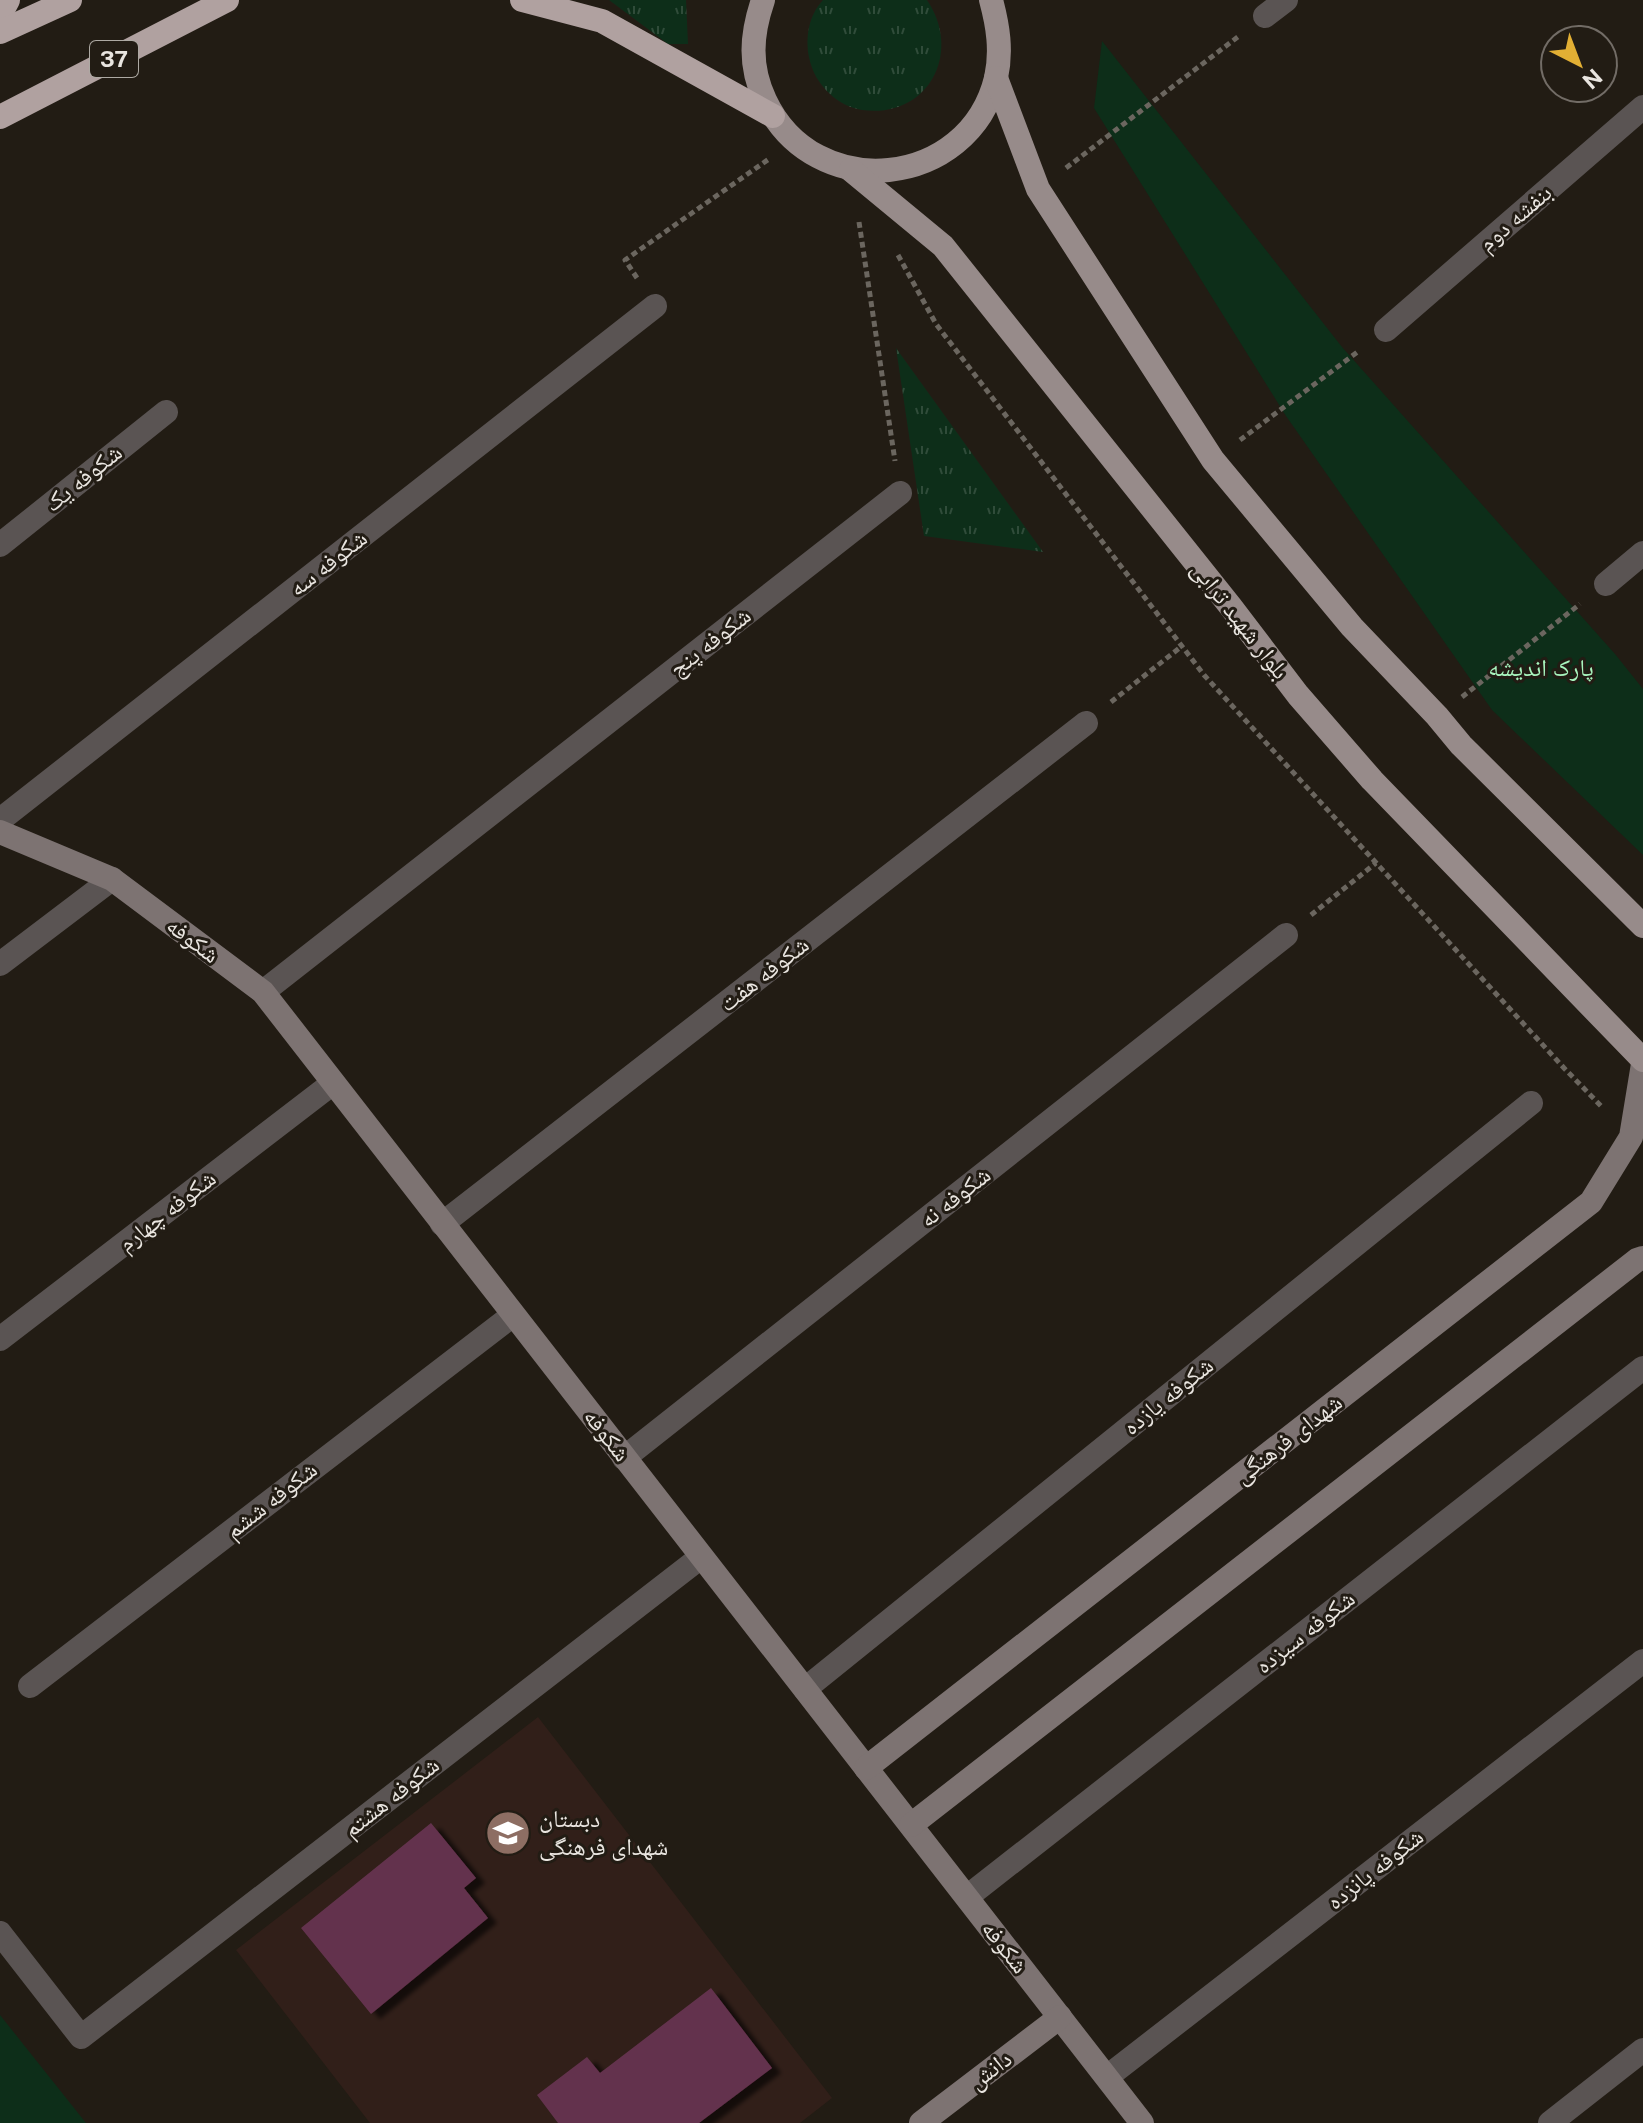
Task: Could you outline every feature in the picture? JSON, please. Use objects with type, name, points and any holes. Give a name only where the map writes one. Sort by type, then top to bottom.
[{"type":"highway","points":[[0,15],[8,0]]},
{"type":"highway","points":[[0,32],[70,0]]},
{"type":"highway","name":"37","points":[[0,117],[227,0]]},
{"type":"highway","points":[[522,0],[602,21],[773,116]]},
{"type":"main road","points":[[756,8],[753,55],[759,87],[773,116],[803,148],[826,161],[851,170],[883,171],[915,165],[944,151],[969,130],[987,103],[996,78],[1000,51],[998,24],[991,0]]},
{"type":"main road","points":[[996,78],[1038,189],[1213,460],[1352,627],[1461,745],[1643,926]]},
{"type":"main road","name":"بلوار شهید ترابی","points":[[851,170],[943,246],[1298,695],[1372,780],[1643,1062]]},
{"type":"street","points":[[1265,16],[1286,0]]},
{"type":"street","name":"بنفشه دوم","points":[[1386,330],[1643,107]]},
{"type":"street","name":"شکوفه سه","points":[[0,820],[655,306]]},
{"type":"street","name":"شکوفه یک","points":[[0,545],[166,412]]},
{"type":"street","name":"شکوفه پنج","points":[[263,992],[900,493]]},
{"type":"street","points":[[1606,584],[1643,553]]},
{"type":"street","name":"شکوفه هفت","points":[[442,1224],[1086,723]]},
{"type":"street","name":"شکوفه","points":[[0,832],[112,879],[263,992],[1142,2123]]},
{"type":"street","points":[[0,964],[112,879]]},
{"type":"street","name":"شکوفه نه","points":[[624,1458],[1286,935]]},
{"type":"street","name":"شهدای فرهنگی","points":[[866,1768],[1591,1202],[1631,1137],[1643,1062]]},
{"type":"street","name":"شکوفه چهارم","points":[[0,1339],[333,1083]]},
{"type":"street","name":"شکوفه یازده","points":[[805,1689],[1531,1103]]},
{"type":"street","points":[[911,1825],[1643,1258]]},
{"type":"street","name":"شکوفه ششم","points":[[30,1686],[513,1315]]},
{"type":"street","name":"شکوفه سیزده","points":[[967,1897],[1643,1368]]},
{"type":"street","name":"شکوفه هشتم","points":[[0,1933],[81,2037],[701,1557]]},
{"type":"street","name":"شکوفه پانزده","points":[[1107,2077],[1643,1661]]},
{"type":"street","name":"دانش","points":[[921,2123],[1060,2017]]},
{"type":"street","points":[[1550,2123],[1643,2050]]},
{"type":"path","points":[[1038,189],[1265,16]]},
{"type":"path","points":[[655,306],[625,260],[795,141]]},
{"type":"path","points":[[851,170],[900,493]]},
{"type":"path","points":[[893,247],[936,324],[1204,675],[1631,1137]]},
{"type":"path","points":[[1213,460],[1386,330]]},
{"type":"path","points":[[1437,716],[1606,584]]},
{"type":"path","points":[[1086,723],[1182,646]]},
{"type":"path","points":[[1286,935],[1376,863]]},
{"type":"shaded area","name":"دبستان شهدای فرهنگی","points":[[538,1717],[832,2098],[800,2123],[370,2123],[236,1950]]},
{"type":"green space","points":[[609,0],[686,0],[688,44],[668,44]]},
{"type":"green space","points":[[823,0],[927,0],[937,20],[941,41],[940,60],[933,78],[921,93],[905,104],[885,110],[853,108],[830,94],[814,73],[808,49],[811,19]]},
{"type":"green space","name":"پارک اندیشه","points":[[1102,41],[1342,347],[1643,689],[1643,855],[1492,710],[1286,416],[1094,108]]},
{"type":"green space","points":[[896,348],[1043,552],[924,536]]},
{"type":"green space","points":[[0,2015],[86,2123],[0,2123]]},
{"type":"building","points":[[431,1823],[476,1878],[464,1888],[488,1918],[371,2014],[301,1928]]},
{"type":"building","points":[[711,1988],[772,2068],[699,2123],[558,2123],[537,2095],[587,2057],[600,2073]]},
{"type":"place","name":"دبستان شهدای فرهنگی","points":[[508,1833]]}]
